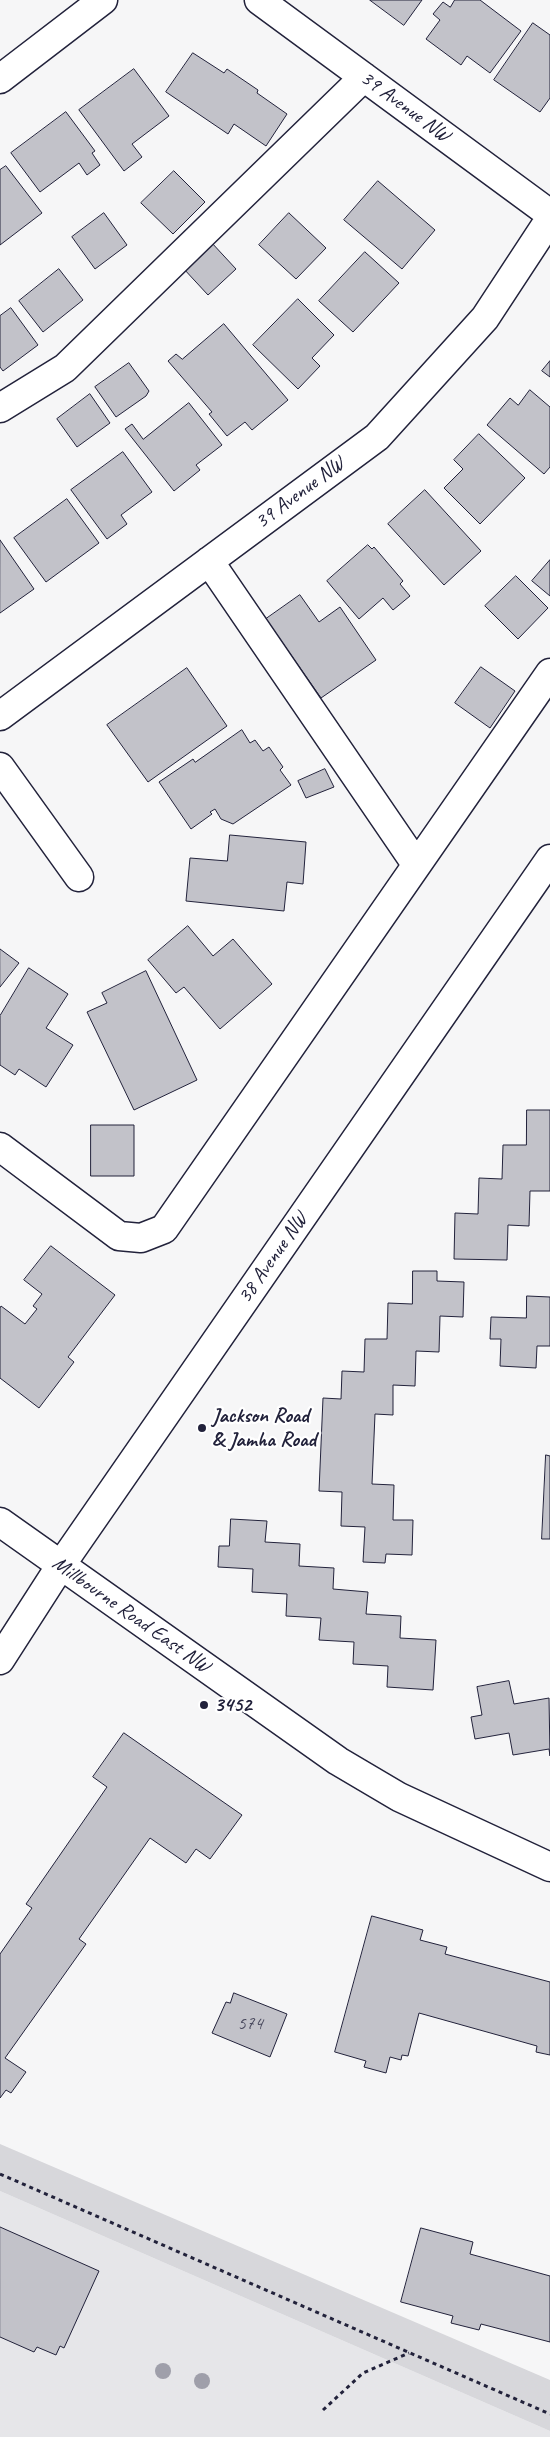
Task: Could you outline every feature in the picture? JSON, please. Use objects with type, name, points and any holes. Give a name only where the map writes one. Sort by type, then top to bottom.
[{"type":"street","points":[[0,79],[103,0]]},
{"type":"street","name":"39 Avenue NW","points":[[260,0],[550,214]]},
{"type":"street","points":[[0,408],[65,368],[364,77]]},
{"type":"street","name":"39 Avenue NW","points":[[0,716],[377,437],[485,318],[550,219]]},
{"type":"street","points":[[209,561],[416,864]]},
{"type":"street","points":[[0,1147],[119,1236],[141,1238],[164,1229],[550,673]]},
{"type":"street","points":[[0,767],[80,877]]},
{"type":"street","name":"38 Avenue NW","points":[[0,1660],[61,1565],[550,859]]},
{"type":"street","name":"Millbourne Road East NW","points":[[0,1522],[338,1761],[399,1797],[550,1867]]},
{"type":"path","points":[[0,2174],[550,2414]]},
{"type":"path","points":[[323,2410],[363,2374],[410,2353]]},
{"type":"shaded area","points":[[0,2144],[550,2380],[550,2431],[0,2191]]},
{"type":"shaded area","points":[[0,2191],[550,2431],[550,2437],[0,2437]]},
{"type":"building","points":[[370,0],[422,0],[404,25]]},
{"type":"building","points":[[455,0],[480,0],[521,31],[490,73],[467,56],[461,65],[426,39],[440,20],[433,14],[443,2],[450,7]]},
{"type":"building","points":[[533,23],[550,35],[550,98],[540,112],[494,80]]},
{"type":"building","points":[[193,53],[224,73],[227,69],[258,90],[257,93],[287,114],[266,146],[234,124],[228,134],[166,92]]},
{"type":"building","points":[[134,69],[169,116],[132,144],[142,157],[124,171],[79,110]]},
{"type":"building","points":[[66,112],[95,151],[92,153],[100,165],[87,175],[79,163],[40,192],[11,153]]},
{"type":"building","points":[[6,166],[42,213],[0,245],[0,170]]},
{"type":"building","points":[[174,171],[205,202],[173,234],[141,203]]},
{"type":"building","points":[[378,181],[435,230],[402,269],[344,220]]},
{"type":"building","points":[[104,213],[127,245],[95,269],[72,237]]},
{"type":"building","points":[[289,213],[326,248],[296,279],[259,245]]},
{"type":"building","points":[[211,242],[236,269],[208,295],[183,268]]},
{"type":"building","points":[[365,252],[399,283],[353,332],[319,301]]},
{"type":"building","points":[[59,269],[83,300],[43,332],[19,301]]},
{"type":"building","points":[[298,299],[334,335],[312,358],[320,366],[298,389],[253,345]]},
{"type":"building","points":[[11,308],[38,345],[3,371],[0,367],[0,316]]},
{"type":"building","points":[[224,324],[288,400],[252,430],[245,422],[227,436],[209,414],[212,412],[168,361],[176,354],[182,359]]},
{"type":"building","points":[[550,361],[550,377],[542,371]]},
{"type":"building","points":[[129,363],[149,391],[146,396],[116,417],[95,387]]},
{"type":"building","points":[[530,390],[550,407],[550,467],[544,474],[487,425],[510,398],[518,405]]},
{"type":"building","points":[[90,394],[110,423],[77,447],[57,419]]},
{"type":"building","points":[[189,403],[222,445],[196,465],[200,470],[174,491],[125,429],[132,424],[143,439]]},
{"type":"building","points":[[479,434],[525,478],[480,524],[444,488],[463,469],[454,460]]},
{"type":"building","points":[[123,452],[152,492],[121,515],[127,524],[107,539],[71,490]]},
{"type":"building","points":[[425,490],[481,551],[444,585],[388,524]]},
{"type":"building","points":[[67,499],[99,543],[46,582],[14,538]]},
{"type":"building","points":[[0,540],[34,589],[0,613]]},
{"type":"building","points":[[368,545],[372,549],[374,547],[403,581],[400,584],[410,596],[393,610],[383,598],[359,619],[327,581]]},
{"type":"building","points":[[550,560],[550,596],[532,581]]},
{"type":"building","points":[[516,576],[548,608],[518,639],[485,606]]},
{"type":"building","points":[[300,595],[319,622],[340,607],[376,660],[321,698],[266,619]]},
{"type":"building","points":[[481,667],[515,691],[490,728],[455,703]]},
{"type":"building","points":[[187,668],[227,726],[148,782],[107,725]]},
{"type":"building","points":[[242,730],[250,743],[255,740],[263,751],[269,747],[283,767],[280,770],[291,785],[233,824],[221,819],[215,809],[210,812],[212,814],[191,829],[159,782],[193,759],[195,762]]},
{"type":"building","points":[[325,769],[334,787],[306,798],[298,781]]},
{"type":"building","points":[[230,835],[306,842],[303,884],[287,882],[284,911],[186,901],[190,858],[227,861]]},
{"type":"building","points":[[188,926],[213,956],[233,939],[272,984],[220,1029],[184,987],[176,993],[148,960]]},
{"type":"building","points":[[0,949],[19,963],[0,987]]},
{"type":"building","points":[[29,968],[68,994],[46,1028],[73,1045],[46,1087],[19,1069],[15,1075],[0,1065],[0,1016]]},
{"type":"building","points":[[146,971],[197,1080],[134,1110],[87,1012],[107,1003],[102,993]]},
{"type":"building","points":[[527,1110],[550,1110],[550,1191],[530,1191],[529,1226],[508,1225],[507,1260],[454,1259],[455,1213],[478,1214],[479,1178],[502,1179],[503,1145],[526,1145]]},
{"type":"building","points":[[91,1125],[134,1125],[134,1176],[91,1176]]},
{"type":"building","points":[[51,1246],[115,1295],[68,1357],[74,1362],[39,1408],[0,1378],[0,1308],[1,1306],[25,1324],[37,1309],[33,1306],[42,1294],[24,1280]]},
{"type":"building","points":[[413,1271],[437,1271],[437,1281],[464,1282],[463,1317],[440,1316],[439,1352],[416,1351],[415,1386],[393,1385],[393,1415],[375,1414],[372,1484],[394,1485],[393,1520],[413,1520],[412,1555],[386,1554],[385,1563],[363,1562],[365,1527],[341,1526],[342,1492],[319,1491],[323,1398],[341,1399],[342,1371],[364,1372],[365,1339],[387,1339],[388,1303],[412,1304]]},
{"type":"building","points":[[527,1296],[550,1297],[550,1346],[537,1346],[536,1368],[500,1366],[501,1339],[490,1339],[491,1317],[526,1318]]},
{"type":"building","points":[[546,1455],[550,1456],[550,1539],[542,1539]]},
{"type":"building","points":[[231,1519],[267,1521],[265,1542],[300,1544],[299,1566],[334,1568],[333,1589],[368,1592],[366,1614],[401,1616],[400,1638],[436,1640],[433,1690],[387,1687],[388,1666],[353,1664],[354,1642],[319,1640],[321,1618],[286,1616],[287,1594],[252,1592],[253,1569],[218,1567],[219,1546],[229,1546]]},
{"type":"building","points":[[509,1681],[514,1704],[549,1698],[550,1756],[549,1749],[513,1755],[509,1733],[475,1739],[471,1717],[482,1715],[477,1687]]},
{"type":"building","points":[[124,1733],[242,1815],[210,1859],[196,1849],[186,1863],[150,1838],[79,1939],[86,1944],[5,2058],[26,2072],[11,2093],[6,2090],[0,2098],[0,1954],[32,1908],[26,1904],[107,1787],[93,1777]]},
{"type":"building","points":[[372,1916],[423,1930],[420,1940],[447,1947],[445,1954],[550,1982],[550,2055],[536,2052],[537,2046],[419,2013],[408,2056],[402,2055],[401,2060],[390,2057],[386,2073],[364,2067],[366,2061],[335,2052]]},
{"type":"building","points":[[234,1993],[287,2014],[270,2057],[212,2033],[226,2002],[230,2003]]},
{"type":"building","points":[[0,2227],[99,2271],[64,2348],[60,2346],[56,2355],[37,2347],[34,2352],[0,2337]]},
{"type":"building","points":[[421,2228],[473,2242],[470,2254],[550,2276],[550,2342],[481,2324],[479,2330],[451,2323],[453,2316],[401,2302]]},
{"type":"place","name":"Jackson Road & Jamha Road","points":[[202,1428]]},
{"type":"place","name":"3452","points":[[204,1705]]}]
